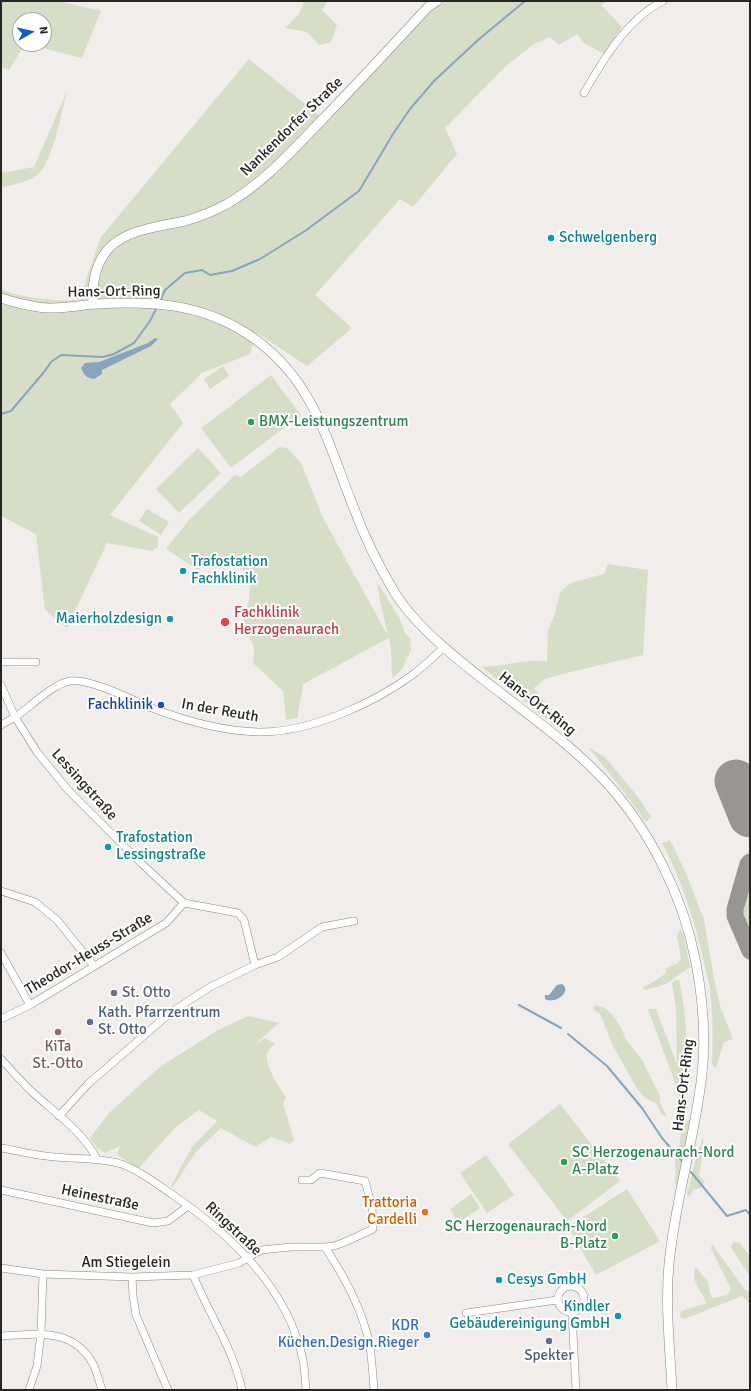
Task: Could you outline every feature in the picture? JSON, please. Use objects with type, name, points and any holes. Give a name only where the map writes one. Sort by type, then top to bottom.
[{"type":"main road","name":"Nankendorfer Straße","points":[[93,304],[92,292],[94,276],[99,261],[107,250],[119,240],[130,234],[184,221],[212,211],[248,189],[288,154],[353,88],[428,7],[437,1]]},
{"type":"main road","name":"Hans-Ort-Ring","points":[[1,298],[31,306],[51,308],[93,304],[132,303],[182,306],[228,322],[247,333],[266,347],[300,384],[312,403],[325,430],[352,505],[365,536],[397,597],[414,618],[444,647],[584,760],[624,803],[645,835],[675,892],[687,925],[696,960],[702,996],[704,1033],[703,1070],[697,1112],[669,1262],[667,1316],[672,1390]]},
{"type":"street","points":[[584,93],[606,56],[630,28],[655,5],[663,1]]},
{"type":"street","name":"In der Reuth","points":[[15,717],[60,684],[71,681],[91,683],[190,722],[259,732],[306,726],[362,706],[411,676],[444,647]]},
{"type":"street","points":[[1,662],[36,662]]},
{"type":"street","name":"Lessingstraße","points":[[1,685],[15,717],[37,752],[68,790],[126,849],[184,903]]},
{"type":"street","points":[[1,725],[15,717]]},
{"type":"street","points":[[1,891],[36,902],[57,920],[94,966]]},
{"type":"street","points":[[184,903],[238,913],[244,920],[256,965]]},
{"type":"street","name":"Theodor-Heuss-Straße","points":[[1,1019],[30,1005],[166,923],[184,903]]},
{"type":"street","points":[[59,1116],[88,1084],[170,1013],[210,987],[256,965],[278,957],[322,927],[354,921]]},
{"type":"street","points":[[1,953],[30,1005]]},
{"type":"street","points":[[1,1059],[28,1088],[91,1147],[97,1159]]},
{"type":"street","name":"Ringstraße","points":[[1,1148],[53,1157],[97,1159],[119,1164],[153,1182],[210,1222],[248,1258],[273,1291],[284,1309],[303,1360],[306,1390]]},
{"type":"street","name":"Am Stiegelein","points":[[1,1268],[43,1274],[132,1277],[193,1275],[239,1263],[261,1250],[291,1247],[325,1247],[345,1242],[373,1229],[372,1207],[365,1181],[320,1173],[311,1180],[302,1180]]},
{"type":"street","name":"Heinestraße","points":[[1,1190],[153,1223],[168,1221],[188,1206]]},
{"type":"street","points":[[325,1247],[346,1280],[361,1316],[370,1349],[374,1390]]},
{"type":"street","points":[[29,1390],[37,1366],[41,1333],[43,1274]]},
{"type":"street","points":[[193,1275],[206,1305],[224,1337],[233,1357],[242,1390]]},
{"type":"street","points":[[132,1277],[136,1315],[168,1390]]},
{"type":"street","points":[[571,1286],[579,1288],[583,1294],[584,1301],[580,1309],[572,1313],[563,1310],[557,1300],[558,1295],[563,1288],[571,1286]]},
{"type":"street","points":[[466,1313],[557,1300]]},
{"type":"street","points":[[572,1313],[576,1390]]},
{"type":"street","points":[[1,1336],[41,1333],[62,1337],[75,1343],[81,1347],[94,1365],[102,1390]]},
{"type":"green space","points":[[1,1],[58,1],[101,11],[82,58],[52,50],[52,12],[12,12],[12,52],[20,52],[9,70],[1,67]]},
{"type":"green space","points":[[304,1],[328,1],[322,10],[337,25],[331,42],[319,45],[307,32],[285,28],[299,14]]},
{"type":"green space","points":[[432,1],[609,1],[601,5],[622,27],[604,54],[584,43],[577,34],[559,45],[550,37],[534,44],[506,66],[445,128],[457,154],[413,207],[400,199],[315,295],[352,328],[307,366],[257,333],[250,354],[202,373],[170,404],[183,423],[110,515],[158,537],[158,547],[152,551],[107,543],[67,628],[45,610],[36,534],[1,516],[1,289],[17,295],[42,299],[82,299],[88,273],[101,237],[249,59],[320,116]]},
{"type":"green space","points":[[67,91],[53,145],[41,171],[33,178],[1,188],[1,173],[34,167]]},
{"type":"green space","points":[[223,366],[229,376],[210,389],[204,379]]},
{"type":"green space","name":"BMX-Leistungszentrum","points":[[271,375],[301,415],[231,468],[201,428]]},
{"type":"green space","points":[[279,447],[287,448],[301,463],[323,518],[388,636],[377,582],[400,619],[405,633],[410,639],[411,650],[402,669],[393,678],[389,638],[303,684],[298,718],[286,720],[283,691],[253,663],[253,644],[249,636],[242,628],[250,595],[249,582],[245,572],[235,566],[223,569],[214,561],[198,570],[166,549],[189,520],[235,475],[241,477]]},
{"type":"green space","points":[[198,448],[221,473],[179,513],[156,489]]},
{"type":"green space","points":[[147,509],[169,522],[161,535],[139,521]]},
{"type":"green space","points":[[608,564],[648,570],[643,655],[545,679],[534,688],[566,730],[564,733],[482,667],[530,661],[547,661],[548,630],[555,614],[560,592],[571,583],[604,574]]},
{"type":"green space","points":[[588,747],[605,757],[638,797],[651,817],[646,822],[621,788]]},
{"type":"green space","points":[[670,840],[685,871],[704,920],[721,1009],[733,1039],[724,1042],[716,1068],[712,1064],[712,1007],[710,988],[691,914],[681,885],[662,843]]},
{"type":"green space","points":[[750,874],[750,942],[738,912],[748,875]]},
{"type":"green space","points":[[680,928],[684,936],[690,967],[666,984],[646,990],[642,988],[666,973],[665,969],[678,963],[681,959],[677,937]]},
{"type":"green space","points":[[675,980],[679,980],[682,994],[687,1048],[686,1089],[684,1095],[679,1096],[648,1009],[656,1009],[677,1064],[676,1009],[672,983]]},
{"type":"green space","points":[[595,1005],[604,1008],[614,1017],[625,1038],[642,1060],[660,1096],[660,1102],[667,1117],[661,1114],[657,1104],[645,1098],[636,1087],[613,1046],[600,1014],[593,1010]]},
{"type":"green space","points":[[248,1016],[279,1023],[254,1045],[265,1038],[275,1044],[268,1051],[267,1058],[273,1076],[286,1097],[283,1104],[294,1140],[291,1144],[271,1137],[256,1147],[221,1128],[195,1153],[173,1187],[171,1186],[191,1148],[217,1121],[199,1110],[175,1128],[139,1168],[117,1155],[120,1146],[105,1153],[97,1148],[90,1138],[109,1113],[160,1067],[218,1030]]},
{"type":"green space","name":"SC Herzogenaurach-Nord A-Platz","points":[[560,1104],[620,1181],[567,1221],[508,1144]]},
{"type":"green space","points":[[690,1119],[691,1123],[678,1186],[675,1184],[676,1172],[674,1153],[678,1151],[684,1124]]},
{"type":"green space","points":[[703,1137],[704,1147],[699,1176],[705,1182],[701,1188],[693,1190],[690,1196],[687,1195],[697,1154]]},
{"type":"green space","points":[[486,1155],[514,1195],[487,1213],[460,1173]]},
{"type":"green space","name":"SC Herzogenaurach-Nord B-Platz","points":[[627,1189],[660,1241],[596,1275],[568,1227]]},
{"type":"green space","points":[[471,1194],[480,1208],[458,1223],[450,1209]]},
{"type":"green space","points":[[734,1242],[740,1243],[750,1257],[750,1277],[731,1247]]},
{"type":"green space","points":[[712,1244],[745,1290],[750,1292],[750,1304],[742,1296],[684,1319],[680,1317],[681,1311],[707,1303],[695,1281],[694,1271],[696,1267],[708,1282],[710,1293],[713,1298],[728,1295],[731,1289],[711,1249]]},
{"type":"water","points":[[155,338],[158,339],[151,346],[102,370],[102,374],[94,379],[89,378],[83,373],[81,368],[85,363],[99,362],[148,343]]},
{"type":"water","points":[[562,984],[565,987],[565,990],[558,999],[545,999],[545,995],[549,995],[557,985]]},
{"type":"waterway","points":[[160,301],[165,290],[185,273],[202,270],[210,275],[232,271],[260,259],[305,231],[359,191],[393,134],[410,109],[434,81],[478,40],[525,1]]},
{"type":"waterway","points":[[1,414],[11,411],[51,362],[61,355],[103,357],[114,354],[134,343],[150,321],[157,307]]},
{"type":"waterway","points":[[519,1005],[561,1028]]},
{"type":"waterway","points":[[568,1034],[607,1066],[642,1108],[662,1138],[682,1161]]},
{"type":"waterway","points":[[691,1172],[727,1216],[746,1210],[750,1215]]},
{"type":"taxiway","points":[[750,862],[748,864],[735,909],[735,916],[750,951]]},
{"type":"runway","points":[[736,781],[750,816]]},
{"type":"place","name":"Schwelgenberg","points":[[551,238]]},
{"type":"place","name":"BMX-Leistungszentrum","points":[[251,422]]},
{"type":"place","name":"Trafostation Fachklinik","points":[[183,571]]},
{"type":"place","name":"Maierholzdesign","points":[[170,619]]},
{"type":"place","name":"Fachklinik Herzogenaurach","points":[[225,622]]},
{"type":"place","name":"Fachklinik","points":[[161,705]]},
{"type":"place","name":"Trafostation Lessingstraße","points":[[108,847]]},
{"type":"place","name":"St. Otto","points":[[114,993]]},
{"type":"place","name":"Kath. Pfarrzentrum St. Otto","points":[[90,1022]]},
{"type":"place","name":"KiTa St.-Otto","points":[[58,1032]]},
{"type":"place","name":"SC Herzogenaurach-Nord A-Platz","points":[[564,1162]]},
{"type":"place","name":"Trattoria Cardelli","points":[[425,1212]]},
{"type":"place","name":"SC Herzogenaurach-Nord B-Platz","points":[[615,1236]]},
{"type":"place","name":"Cesys GmbH","points":[[499,1280]]},
{"type":"place","name":"Kindler Gebäudereinigung GmbH","points":[[618,1316]]},
{"type":"place","name":"KDR Küchen.Design.Rieger","points":[[427,1335]]},
{"type":"place","name":"Spekter","points":[[549,1341]]}]
